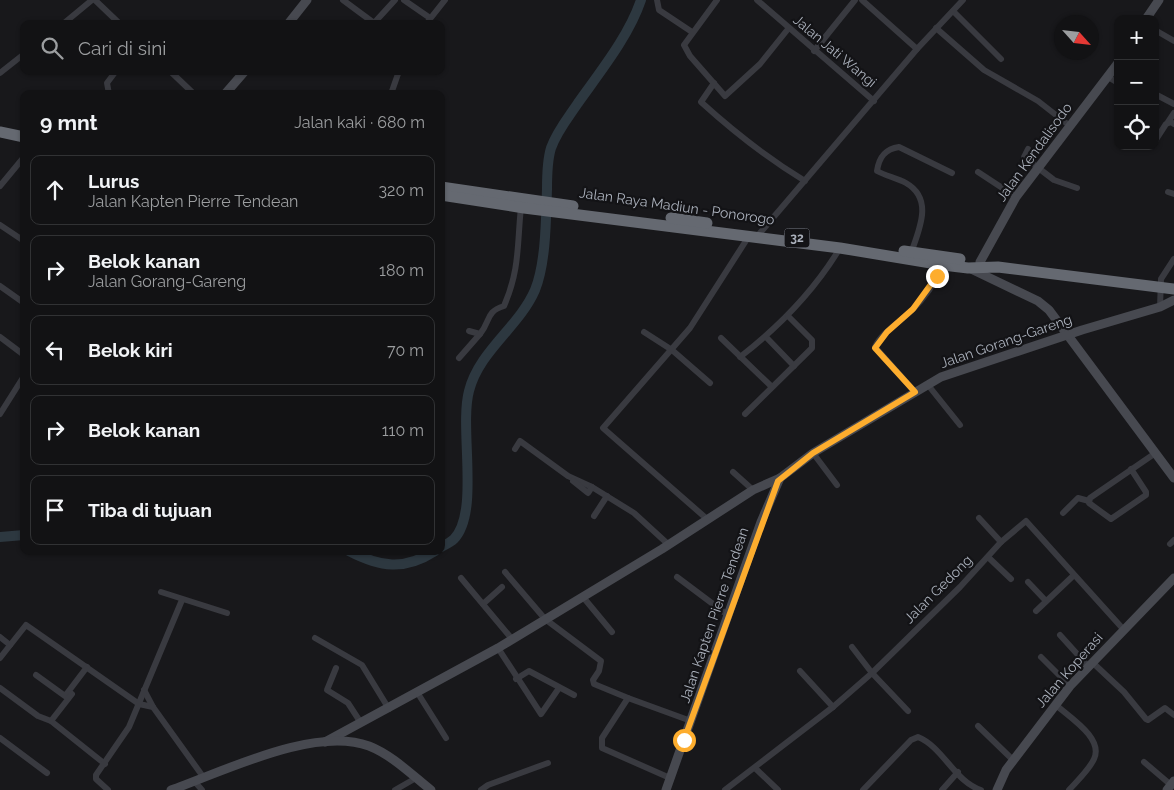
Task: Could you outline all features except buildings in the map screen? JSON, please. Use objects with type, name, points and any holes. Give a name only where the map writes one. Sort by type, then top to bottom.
[{"type":"highway","points":[[1,132],[20,130]]},
{"type":"highway","points":[[1,132],[20,136]]},
{"type":"highway","name":"Jalan Raya Madiun - Ponorogo","points":[[445,188],[523,209],[596,212],[840,248],[980,262],[1174,289]]},
{"type":"highway","name":"Jalan Raya Madiun - Ponorogo","points":[[445,194],[473,195]]},
{"type":"highway","name":"Jalan Raya Madiun - Ponorogo","points":[[755,235],[911,256],[943,265],[968,268],[998,266]]},
{"type":"street","points":[[68,20],[94,0],[116,20]]},
{"type":"street","points":[[291,20],[308,0]]},
{"type":"street","points":[[343,0],[370,20]]},
{"type":"street","points":[[377,20],[395,0]]},
{"type":"street","points":[[404,0],[427,20]]},
{"type":"street","points":[[429,20],[445,0]]},
{"type":"street","points":[[656,0],[659,10],[692,32]]},
{"type":"street","points":[[717,0],[692,32],[685,43],[685,48],[725,96],[760,64],[788,28]]},
{"type":"street","name":"Jalan Jati Wangi","points":[[757,0],[874,101]]},
{"type":"street","points":[[814,51],[855,0]]},
{"type":"street","points":[[862,0],[917,49]]},
{"type":"street","points":[[707,519],[603,429],[690,328],[755,235],[874,101],[917,49],[963,0]]},
{"type":"street","points":[[1148,15],[1157,1]]},
{"type":"street","points":[[953,11],[1001,58]]},
{"type":"street","points":[[936,28],[984,70],[1038,101],[1070,126]]},
{"type":"street","points":[[1159,32],[1174,41]]},
{"type":"street","points":[[0,73],[20,57]]},
{"type":"street","name":"Jalan Kendalisodo","points":[[980,262],[1016,197],[1114,69]]},
{"type":"street","points":[[108,90],[107,83],[113,75]]},
{"type":"street","points":[[174,75],[190,90]]},
{"type":"street","points":[[228,90],[242,75]]},
{"type":"street","points":[[392,90],[398,75]]},
{"type":"street","points":[[1108,77],[1114,81]]},
{"type":"street","points":[[714,83],[700,102],[735,133],[778,165],[804,181]]},
{"type":"street","points":[[1159,96],[1174,104]]},
{"type":"street","points":[[1159,136],[1171,123],[1174,113]]},
{"type":"street","points":[[911,256],[924,212],[922,202],[912,187],[877,171],[880,161],[886,152],[899,147],[952,173]]},
{"type":"street","points":[[1028,149],[1024,157],[1058,182],[1078,188]]},
{"type":"street","points":[[0,186],[20,162]]},
{"type":"street","points":[[978,172],[1016,197]]},
{"type":"street","points":[[459,358],[480,334],[489,314],[493,310],[504,306],[511,290],[519,256],[523,209]]},
{"type":"street","points":[[0,225],[20,238]]},
{"type":"street","points":[[740,357],[766,337],[788,316],[821,279],[840,248]]},
{"type":"street","points":[[1160,307],[1159,287],[1162,278],[1174,259]]},
{"type":"street","points":[[915,392],[875,348],[887,332],[913,309],[943,265]]},
{"type":"street","points":[[968,268],[1038,301],[1056,317],[1154,454],[1174,478]]},
{"type":"street","points":[[0,286],[20,300]]},
{"type":"street","name":"Jalan Gorang-Gareng","points":[[325,742],[360,722],[389,709],[498,648],[669,545],[753,490],[780,478],[813,453],[954,371],[1160,307],[1174,300]]},
{"type":"street","points":[[745,414],[810,351],[813,344],[812,340],[788,316]]},
{"type":"street","points":[[469,331],[480,334]]},
{"type":"street","points":[[644,332],[672,350],[710,383]]},
{"type":"street","points":[[0,337],[20,352]]},
{"type":"street","points":[[766,337],[794,366]]},
{"type":"street","points":[[721,338],[772,387]]},
{"type":"street","points":[[0,414],[20,382]]},
{"type":"street","points":[[928,385],[960,425]]},
{"type":"street","points":[[515,449],[520,442],[568,476],[588,493],[592,487],[607,496],[634,513],[669,545]]},
{"type":"street","points":[[813,453],[837,485]]},
{"type":"street","points":[[1089,501],[1090,498],[1154,454]]},
{"type":"street","points":[[1063,513],[1078,498],[1089,501],[1112,519],[1146,495],[1131,469]]},
{"type":"street","points":[[733,472],[753,490]]},
{"type":"street","name":"Jalan Kapten Pierre Tendean","points":[[666,790],[762,522],[780,478]]},
{"type":"street","points":[[594,516],[607,496]]},
{"type":"street","points":[[979,518],[1001,542]]},
{"type":"street","name":"Jalan Gedong","points":[[726,790],[833,707],[872,673],[960,587],[1001,542],[1026,521],[1124,630]]},
{"type":"street","points":[[988,557],[1012,579]]},
{"type":"street","points":[[505,572],[545,619],[601,661],[599,671],[593,680],[594,684],[691,721]]},
{"type":"street","points":[[1036,611],[1074,575]]},
{"type":"street","points":[[677,577],[729,616]]},
{"type":"street","points":[[461,578],[512,639]]},
{"type":"street","name":"Jalan Koperasi","points":[[997,790],[1013,760],[1070,686],[1174,578]]},
{"type":"street","points":[[1028,582],[1046,601]]},
{"type":"street","points":[[483,604],[502,587]]},
{"type":"street","points":[[161,592],[227,613]]},
{"type":"street","points":[[583,596],[612,632]]},
{"type":"street","points":[[108,790],[96,777],[123,737],[139,704],[182,600]]},
{"type":"street","points":[[0,658],[26,625],[139,704],[153,707]]},
{"type":"street","points":[[1060,635],[1090,664],[1124,692],[1146,719],[1148,720],[1165,708],[1174,715]]},
{"type":"street","points":[[0,637],[10,645]]},
{"type":"street","points":[[315,638],[362,665],[389,709]]},
{"type":"street","points":[[498,648],[516,679],[541,714],[559,688]]},
{"type":"street","points":[[852,648],[872,673],[908,711]]},
{"type":"street","points":[[1041,657],[1070,686]]},
{"type":"street","points":[[36,675],[65,696],[88,668]]},
{"type":"street","points":[[51,721],[88,668]]},
{"type":"street","points":[[336,668],[327,690],[348,703],[360,722]]},
{"type":"street","points":[[516,679],[529,671],[574,695]]},
{"type":"street","points":[[800,671],[833,707]]},
{"type":"street","points":[[0,688],[38,716],[51,721],[104,764]]},
{"type":"street","points":[[144,690],[153,707],[204,778]]},
{"type":"street","points":[[417,692],[446,738]]},
{"type":"street","points":[[628,698],[607,730],[600,745],[670,778]]},
{"type":"street","points":[[1056,705],[1092,738],[1096,748],[1093,761],[1069,790]]},
{"type":"street","points":[[978,726],[1013,760]]},
{"type":"street","points":[[863,790],[916,737],[924,741],[972,786],[981,790]]},
{"type":"street","points":[[0,738],[47,773]]},
{"type":"street","points":[[171,790],[293,746],[317,741],[366,745],[393,760],[431,790]]},
{"type":"street","points":[[1144,762],[1170,786]]},
{"type":"street","points":[[480,790],[488,785],[548,763]]},
{"type":"street","points":[[755,768],[778,790]]},
{"type":"street","points":[[942,790],[958,772]]},
{"type":"street","points":[[396,790],[416,778]]},
{"type":"street","points":[[195,782],[202,790]]},
{"type":"waterway","points":[[445,545],[454,539],[462,526],[466,510],[468,490],[466,426],[469,391],[481,364],[528,303],[539,279],[545,241],[548,168],[551,148],[563,125],[622,40],[641,0]]},
{"type":"waterway","points":[[0,537],[20,535]]},
{"type":"waterway","points":[[358,555],[371,561],[392,564],[413,562],[428,555]]},
{"type":"route","points":[[684,740],[778,481],[813,453],[915,392],[875,348],[875,345],[913,309],[937,276]]}]
